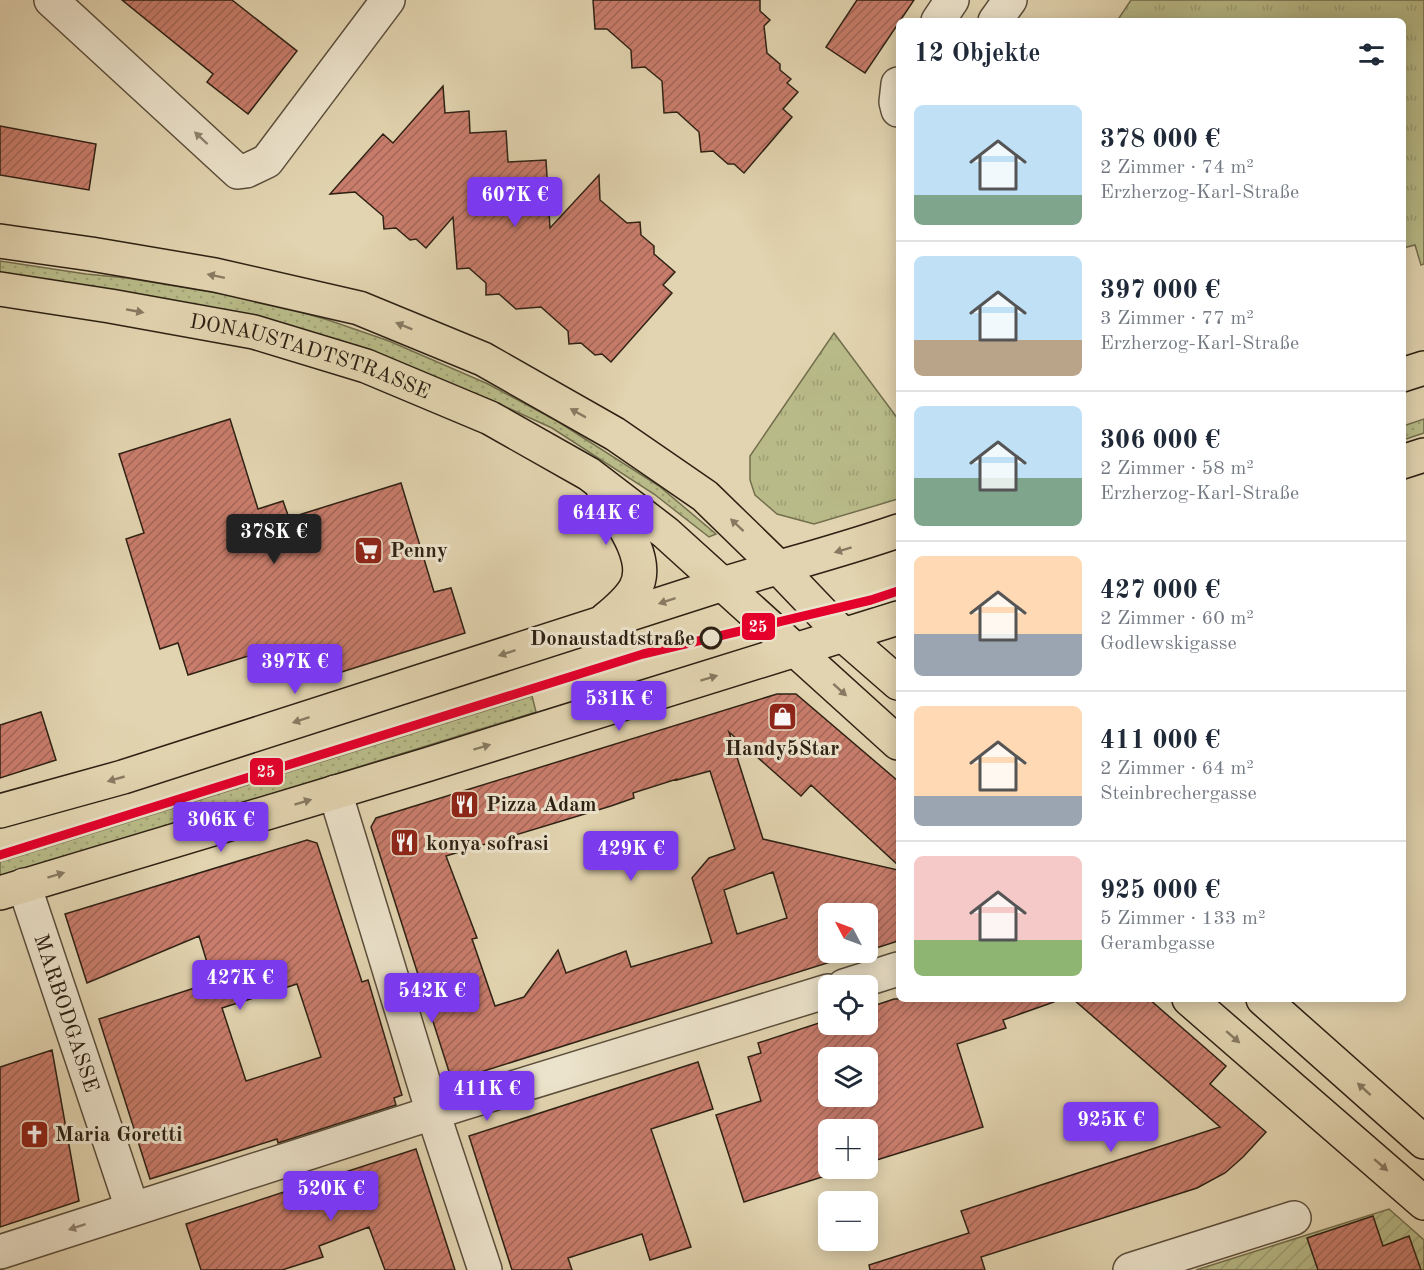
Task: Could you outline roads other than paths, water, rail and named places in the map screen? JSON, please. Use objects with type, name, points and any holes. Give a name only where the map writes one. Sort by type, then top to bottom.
[{"type":"main road","points":[[0,241],[215,275],[359,308],[483,359],[615,434],[705,496],[843,635],[896,681]]},
{"type":"main road","name":"DONAUSTADTSTRASSE","points":[[0,289],[254,332],[366,366],[490,418],[589,474],[666,533],[896,740]]},
{"type":"main road","points":[[1406,374],[1424,368]]},
{"type":"main road","points":[[1406,461],[1424,455]]},
{"type":"main road","points":[[589,474],[627,529],[640,561],[637,587],[626,602],[603,622]]},
{"type":"main road","points":[[0,811],[123,777],[603,622],[778,567],[840,551],[896,532]]},
{"type":"main road","points":[[12,889],[896,619]]},
{"type":"main road","points":[[1192,1002],[1424,1203]]},
{"type":"main road","points":[[1266,1002],[1424,1142]]},
{"type":"street","points":[[51,0],[238,172],[246,171],[267,160],[388,0]]},
{"type":"street","points":[[940,18],[952,0]]},
{"type":"street","points":[[998,18],[1010,0]]},
{"type":"street","points":[[335,792],[433,1113],[485,1270]]},
{"type":"street","name":"MARBODGASSE","points":[[12,889],[132,1208]]},
{"type":"street","points":[[878,975],[896,970]]},
{"type":"street","points":[[0,1252],[433,1113],[818,994]]},
{"type":"street","points":[[1130,1270],[1294,1218]]},
{"type":"place","name":"Penny","points":[[369,550]]},
{"type":"place","name":"Donaustadtstraße","points":[[711,638]]},
{"type":"place","name":"Handy5Star","points":[[782,717]]},
{"type":"place","name":"Pizza Adam","points":[[465,804]]},
{"type":"place","name":"konya sofrasi","points":[[405,843]]},
{"type":"place","name":"Maria Goretti","points":[[34,1134]]}]
